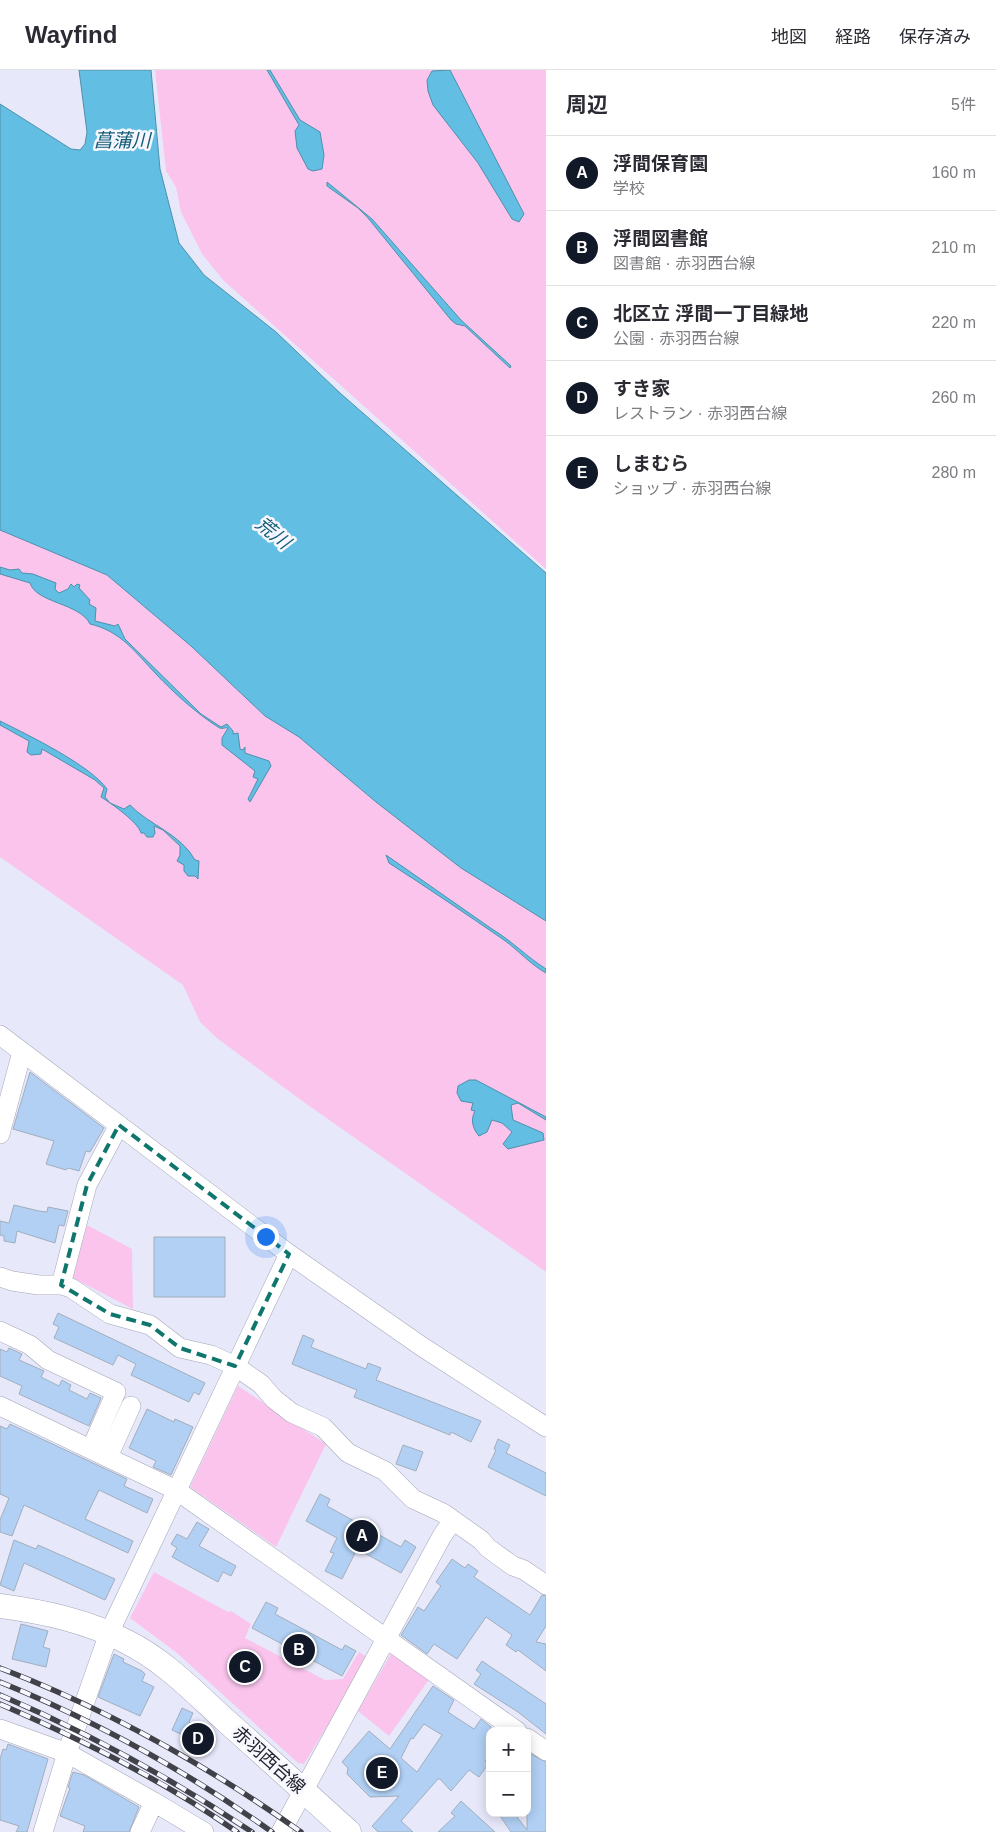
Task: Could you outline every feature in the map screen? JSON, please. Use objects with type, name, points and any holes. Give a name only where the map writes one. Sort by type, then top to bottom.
[{"type":"main road","name":"赤羽西台線","points":[[0,1606],[45,1613],[109,1633],[140,1648],[163,1664],[349,1832]]},
{"type":"street","points":[[0,1035],[288,1254],[422,1346],[546,1427]]},
{"type":"street","points":[[0,1134],[22,1052]]},
{"type":"street","points":[[62,1285],[87,1185],[119,1125]]},
{"type":"street","points":[[43,1832],[67,1753],[109,1633],[288,1254]]},
{"type":"street","points":[[0,1277],[39,1285],[62,1285],[78,1292],[110,1314],[150,1325],[180,1348],[211,1355],[236,1366],[261,1384],[274,1399],[292,1413],[323,1427],[348,1453],[384,1471],[412,1499],[453,1520],[514,1566],[524,1570],[546,1585]]},
{"type":"street","points":[[0,1331],[30,1345],[48,1360],[116,1392],[91,1449]]},
{"type":"street","points":[[0,1406],[176,1490],[511,1727]]},
{"type":"street","points":[[108,1457],[131,1406]]},
{"type":"street","points":[[281,1832],[442,1536],[453,1520]]},
{"type":"street","points":[[1,1734],[67,1753],[204,1832]]},
{"type":"street","points":[[531,1741],[546,1751]]},
{"type":"street","points":[[140,1832],[154,1802]]},
{"type":"highlighted area","points":[[119,1125],[289,1254],[235,1366],[180,1348],[150,1325],[110,1314],[61,1285],[87,1185]]},
{"type":"shaded area","points":[[155,70],[546,70],[546,569],[224,281],[202,254],[181,212],[176,187],[166,171]]},
{"type":"shaded area","points":[[0,530],[107,575],[191,646],[265,716],[299,737],[376,802],[461,868],[546,921],[546,1272],[305,1103],[218,1039],[200,1022],[183,985],[0,857]]},
{"type":"shaded area","points":[[87,1225],[132,1249],[133,1309],[73,1278]]},
{"type":"shaded area","points":[[238,1386],[326,1444],[276,1547],[190,1487]]},
{"type":"shaded area","points":[[154,1572],[228,1612],[231,1611],[251,1624],[245,1638],[325,1680],[343,1679],[359,1652],[369,1658],[304,1764],[298,1763],[177,1653],[130,1618]]},
{"type":"shaded area","points":[[392,1652],[430,1678],[389,1736],[358,1711]]},
{"type":"water","points":[[79,70],[151,70],[160,169],[179,243],[204,275],[276,332],[340,393],[546,573],[546,921],[461,868],[376,802],[299,737],[265,716],[191,646],[107,575],[0,530],[0,104],[71,149],[80,150],[85,144],[87,132]]},
{"type":"water","points":[[267,70],[270,70],[300,120],[320,132],[324,155],[322,169],[313,171],[308,169],[297,148],[295,131],[299,125]]},
{"type":"water","points":[[450,70],[524,214],[519,222],[512,219],[478,163],[433,105],[428,91],[427,80],[432,71]]},
{"type":"water","points":[[327,182],[372,219],[461,320],[511,366],[510,368],[465,326],[456,324],[451,320],[368,218],[358,208],[327,186]]},
{"type":"water","points":[[0,567],[10,570],[19,569],[22,573],[33,574],[56,583],[55,589],[59,593],[68,589],[71,584],[74,587],[77,584],[80,585],[79,588],[90,600],[89,604],[96,608],[95,621],[115,626],[118,624],[125,639],[201,714],[221,727],[227,724],[233,731],[233,734],[238,733],[240,749],[243,750],[245,747],[245,753],[269,761],[271,766],[250,802],[248,799],[258,779],[253,777],[255,771],[222,745],[222,738],[228,728],[219,728],[193,709],[119,637],[101,627],[90,624],[85,617],[68,607],[40,595],[30,583],[0,574]]},
{"type":"water","points":[[0,721],[42,742],[87,770],[107,789],[105,797],[110,803],[124,809],[130,805],[182,843],[195,860],[199,861],[198,879],[195,876],[188,876],[184,871],[184,865],[177,861],[180,855],[180,846],[163,830],[154,826],[155,833],[153,837],[147,837],[144,833],[141,833],[130,819],[101,797],[104,788],[95,780],[42,749],[41,754],[31,755],[27,752],[29,741],[0,725]]},
{"type":"water","points":[[386,855],[506,939],[546,969],[546,973],[504,940],[389,863]]},
{"type":"water","points":[[469,1080],[476,1080],[546,1117],[546,1120],[518,1103],[511,1105],[513,1120],[543,1133],[544,1140],[508,1149],[503,1144],[512,1132],[502,1123],[492,1120],[487,1132],[479,1136],[473,1124],[475,1111],[471,1110],[473,1103],[461,1101],[457,1093],[458,1086]]},
{"type":"building","points":[[30,1072],[104,1128],[90,1152],[86,1151],[79,1171],[68,1168],[66,1170],[46,1164],[54,1141],[13,1129]]},
{"type":"building","points":[[14,1205],[47,1212],[48,1207],[68,1211],[64,1226],[59,1225],[55,1243],[17,1231],[15,1243],[4,1241],[4,1236],[0,1235],[0,1221],[9,1223]]},
{"type":"building","points":[[154,1237],[225,1237],[225,1297],[154,1297]]},
{"type":"building","points":[[58,1313],[205,1383],[199,1395],[194,1392],[189,1402],[131,1375],[136,1364],[118,1355],[113,1365],[54,1338],[59,1327],[53,1324]]},
{"type":"building","points":[[303,1335],[314,1340],[311,1347],[366,1369],[368,1363],[381,1368],[376,1380],[481,1421],[471,1442],[451,1432],[450,1435],[354,1397],[357,1390],[292,1364]]},
{"type":"building","points":[[9,1348],[22,1354],[19,1360],[44,1371],[41,1377],[59,1386],[62,1380],[71,1385],[69,1390],[87,1399],[90,1393],[101,1398],[89,1426],[19,1394],[22,1386],[0,1376],[0,1349],[7,1352]]},
{"type":"building","points":[[147,1409],[174,1422],[175,1419],[193,1427],[171,1475],[153,1467],[156,1461],[129,1448]]},
{"type":"building","points":[[10,1424],[127,1479],[124,1486],[153,1499],[147,1513],[99,1490],[85,1519],[133,1541],[128,1553],[24,1505],[12,1536],[0,1532],[0,1520],[9,1498],[0,1494],[0,1426],[7,1429]]},
{"type":"building","points":[[498,1439],[510,1445],[506,1453],[546,1473],[546,1496],[488,1467],[496,1450],[494,1449]]},
{"type":"building","points":[[403,1445],[423,1452],[416,1471],[396,1464]]},
{"type":"building","points":[[320,1494],[330,1499],[327,1506],[401,1547],[405,1540],[416,1547],[401,1573],[357,1549],[342,1579],[325,1571],[334,1553],[330,1552],[337,1538],[306,1521]]},
{"type":"building","points":[[197,1522],[209,1529],[199,1546],[236,1566],[231,1576],[223,1572],[218,1582],[172,1557],[177,1548],[171,1544],[177,1534],[187,1539]]},
{"type":"building","points":[[14,1540],[36,1549],[38,1545],[115,1579],[105,1600],[24,1563],[14,1591],[0,1585]]},
{"type":"building","points":[[452,1559],[465,1568],[468,1564],[478,1571],[474,1577],[530,1615],[542,1595],[546,1596],[546,1626],[536,1642],[546,1644],[546,1671],[518,1650],[516,1652],[506,1645],[512,1635],[486,1617],[457,1659],[434,1644],[427,1654],[401,1635],[418,1607],[424,1611],[441,1586],[436,1582]]},
{"type":"building","points":[[266,1602],[278,1608],[275,1614],[342,1650],[345,1645],[356,1651],[342,1676],[252,1628]]},
{"type":"building","points":[[21,1624],[48,1631],[43,1647],[50,1649],[46,1667],[12,1659]]},
{"type":"building","points":[[114,1654],[124,1659],[123,1662],[142,1671],[145,1674],[142,1681],[154,1687],[140,1716],[98,1697]]},
{"type":"building","points":[[482,1661],[546,1704],[546,1734],[518,1712],[474,1684],[481,1674],[476,1670]]},
{"type":"building","points":[[433,1686],[454,1700],[448,1712],[474,1729],[481,1719],[491,1727],[486,1727],[486,1767],[479,1777],[469,1770],[451,1791],[438,1779],[401,1821],[413,1832],[378,1832],[372,1826],[399,1796],[370,1797],[347,1774],[348,1768],[342,1762],[369,1731],[390,1749]],"holes":[[[424,1724],[442,1735],[417,1772],[401,1758],[411,1738],[413,1739]]]},
{"type":"building","points":[[182,1708],[193,1713],[189,1722],[211,1733],[201,1751],[187,1744],[189,1738],[172,1730]]},
{"type":"building","points":[[8,1744],[48,1759],[27,1832],[16,1832],[19,1826],[0,1820],[0,1759],[3,1749],[6,1750]]},
{"type":"building","points":[[531,1754],[546,1762],[546,1832],[511,1832],[501,1817],[517,1817],[527,1830],[527,1817],[531,1817]]},
{"type":"building","points":[[73,1772],[84,1775],[139,1807],[129,1832],[83,1832],[85,1826],[60,1816],[70,1788],[68,1787]]},
{"type":"building","points":[[461,1801],[495,1832],[438,1832],[455,1816],[451,1813]]},
{"type":"railway","points":[[0,1668],[79,1702],[156,1741],[230,1784],[301,1832]]},
{"type":"railway","points":[[0,1682],[71,1713],[140,1749],[208,1789],[272,1832]]},
{"type":"railway","points":[[0,1695],[66,1725],[161,1775],[252,1832]]},
{"type":"railway","points":[[0,1704],[122,1762],[180,1795],[237,1832]]},
{"type":"place","name":"浮間保育園","points":[[362,1536]]},
{"type":"place","name":"浮間図書館","points":[[299,1650]]},
{"type":"place","name":"北区立 浮間一丁目緑地","points":[[245,1667]]},
{"type":"place","name":"すき家","points":[[198,1739]]},
{"type":"place","name":"しまむら","points":[[382,1773]]},
{"type":"water label","name":"菖蒲川","points":[[122,140]]},
{"type":"water label","name":"荒川","points":[[273,533]]}]
